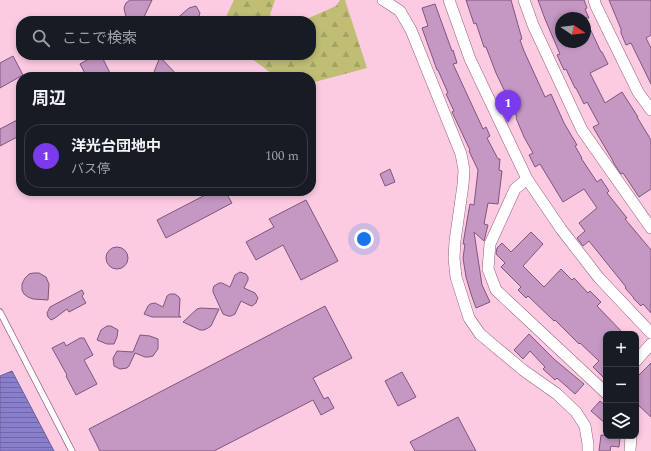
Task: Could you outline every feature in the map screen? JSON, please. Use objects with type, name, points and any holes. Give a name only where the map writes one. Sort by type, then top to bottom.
[{"type":"street","points":[[383,0],[400,11],[411,30],[462,154],[464,170],[463,184],[454,258],[456,277],[469,318],[480,334],[523,370],[557,394],[576,412],[585,426],[588,451]]},
{"type":"street","points":[[449,0],[470,59],[527,179],[561,229],[599,278],[651,333]]},
{"type":"street","points":[[524,0],[533,25],[582,130],[651,228]]},
{"type":"street","points":[[594,0],[638,92],[651,110]]},
{"type":"street","points":[[527,179],[515,189],[490,244],[488,269],[496,290],[603,390]]},
{"type":"street","points":[[639,358],[651,344]]},
{"type":"lane","points":[[0,312],[72,451]]},
{"type":"green space","points":[[234,0],[275,0],[270,15],[271,16],[226,16]]},
{"type":"green space","points":[[340,0],[345,0],[367,68],[316,82],[316,72],[269,72],[254,60],[316,60],[316,16],[313,16],[336,6]]},
{"type":"shaded area","points":[[12,371],[54,451],[0,451],[0,376]]},
{"type":"building","points":[[130,0],[152,0],[144,16],[126,16],[124,8],[126,3]]},
{"type":"building","points":[[466,0],[511,0],[522,39],[520,40],[545,97],[551,94],[564,123],[577,145],[575,146],[581,158],[597,182],[601,179],[609,191],[607,193],[627,218],[625,219],[651,250],[651,313],[643,304],[641,306],[633,298],[589,241],[583,246],[577,238],[585,231],[579,223],[597,208],[584,189],[563,202],[540,164],[535,167],[529,155],[533,153],[524,137],[516,118],[517,117],[496,73],[486,47],[484,47]]},
{"type":"building","points":[[538,0],[584,0],[587,8],[585,9],[586,12],[555,12],[555,42]]},
{"type":"building","points":[[609,0],[651,0],[651,35],[646,38],[651,48],[651,84],[631,43],[626,45]]},
{"type":"building","points":[[435,4],[457,63],[453,64],[483,129],[486,127],[490,136],[487,138],[498,159],[500,159],[499,170],[502,171],[498,204],[488,203],[484,224],[488,225],[484,241],[474,232],[482,285],[490,302],[476,308],[466,277],[463,258],[465,244],[463,244],[470,204],[474,205],[478,170],[452,112],[454,111],[446,94],[448,93],[437,70],[422,28],[428,26],[422,8]]},
{"type":"building","points":[[196,6],[200,13],[199,16],[180,16],[189,8]]},
{"type":"building","points":[[591,31],[608,64],[590,73],[605,103],[622,92],[651,140],[651,189],[639,197],[623,173],[621,174],[613,162],[593,127],[599,124],[587,102],[584,104],[566,69],[564,70],[557,55],[560,54],[557,48],[591,48]]},
{"type":"building","points":[[13,56],[21,72],[16,72],[16,79],[0,88],[0,63]]},
{"type":"building","points":[[87,60],[104,60],[110,72],[84,72],[80,64]]},
{"type":"building","points":[[159,60],[163,60],[174,72],[154,72]]},
{"type":"building","points":[[16,121],[16,138],[0,146],[0,129]]},
{"type":"building","points":[[390,169],[395,182],[385,186],[380,174]]},
{"type":"building","points":[[203,196],[228,196],[232,203],[166,238],[157,220]]},
{"type":"building","points":[[306,200],[338,261],[301,280],[283,245],[256,260],[246,242],[274,227],[269,219]]},
{"type":"building","points":[[531,232],[543,244],[523,266],[544,287],[561,269],[572,280],[574,278],[588,293],[590,291],[601,302],[597,306],[621,331],[603,331],[603,377],[593,367],[599,361],[528,296],[526,298],[518,290],[521,287],[501,267],[505,263],[496,254],[497,248],[502,243],[511,252]]},
{"type":"building","points":[[117,247],[125,250],[128,258],[125,266],[117,269],[109,266],[106,258],[109,250]]},
{"type":"building","points":[[240,272],[246,274],[248,277],[244,288],[255,293],[258,298],[256,303],[252,306],[241,301],[235,314],[228,316],[223,314],[213,289],[214,286],[219,283],[230,287],[235,275]]},
{"type":"building","points":[[39,273],[46,277],[49,284],[48,300],[33,299],[24,294],[22,284],[29,274]]},
{"type":"building","points":[[82,290],[84,294],[82,296],[86,303],[69,312],[67,309],[51,320],[48,317],[47,313],[50,307]]},
{"type":"building","points":[[170,294],[175,294],[180,299],[179,316],[181,317],[152,317],[144,314],[150,304],[155,303],[163,307],[167,296]]},
{"type":"building","points":[[325,306],[352,358],[313,378],[324,399],[328,397],[334,408],[321,415],[313,400],[214,451],[100,451],[89,429]]},
{"type":"building","points":[[197,309],[219,309],[211,326],[204,330],[200,330],[183,322]]},
{"type":"building","points":[[107,326],[111,326],[118,330],[114,344],[107,344],[97,340],[101,330]]},
{"type":"building","points":[[529,334],[555,360],[584,384],[575,394],[557,378],[555,380],[543,369],[545,367],[530,351],[523,359],[514,350]]},
{"type":"building","points":[[140,335],[158,339],[158,349],[153,356],[145,357],[135,353],[127,368],[120,369],[114,366],[113,358],[117,351],[133,352]]},
{"type":"building","points":[[80,338],[84,338],[93,355],[84,360],[97,384],[76,395],[52,348],[64,342],[66,346]]},
{"type":"building","points":[[651,363],[651,417],[639,406],[639,375]]},
{"type":"building","points":[[402,372],[416,397],[398,406],[385,381]]},
{"type":"building","points":[[600,401],[603,404],[603,421],[591,411]]},
{"type":"building","points":[[458,417],[476,451],[415,451],[410,442]]},
{"type":"building","points":[[601,435],[603,435],[603,439],[620,439],[619,447],[611,446],[610,451],[599,451]]},
{"type":"place","name":"洋光台団地中","points":[[508,123]]}]
